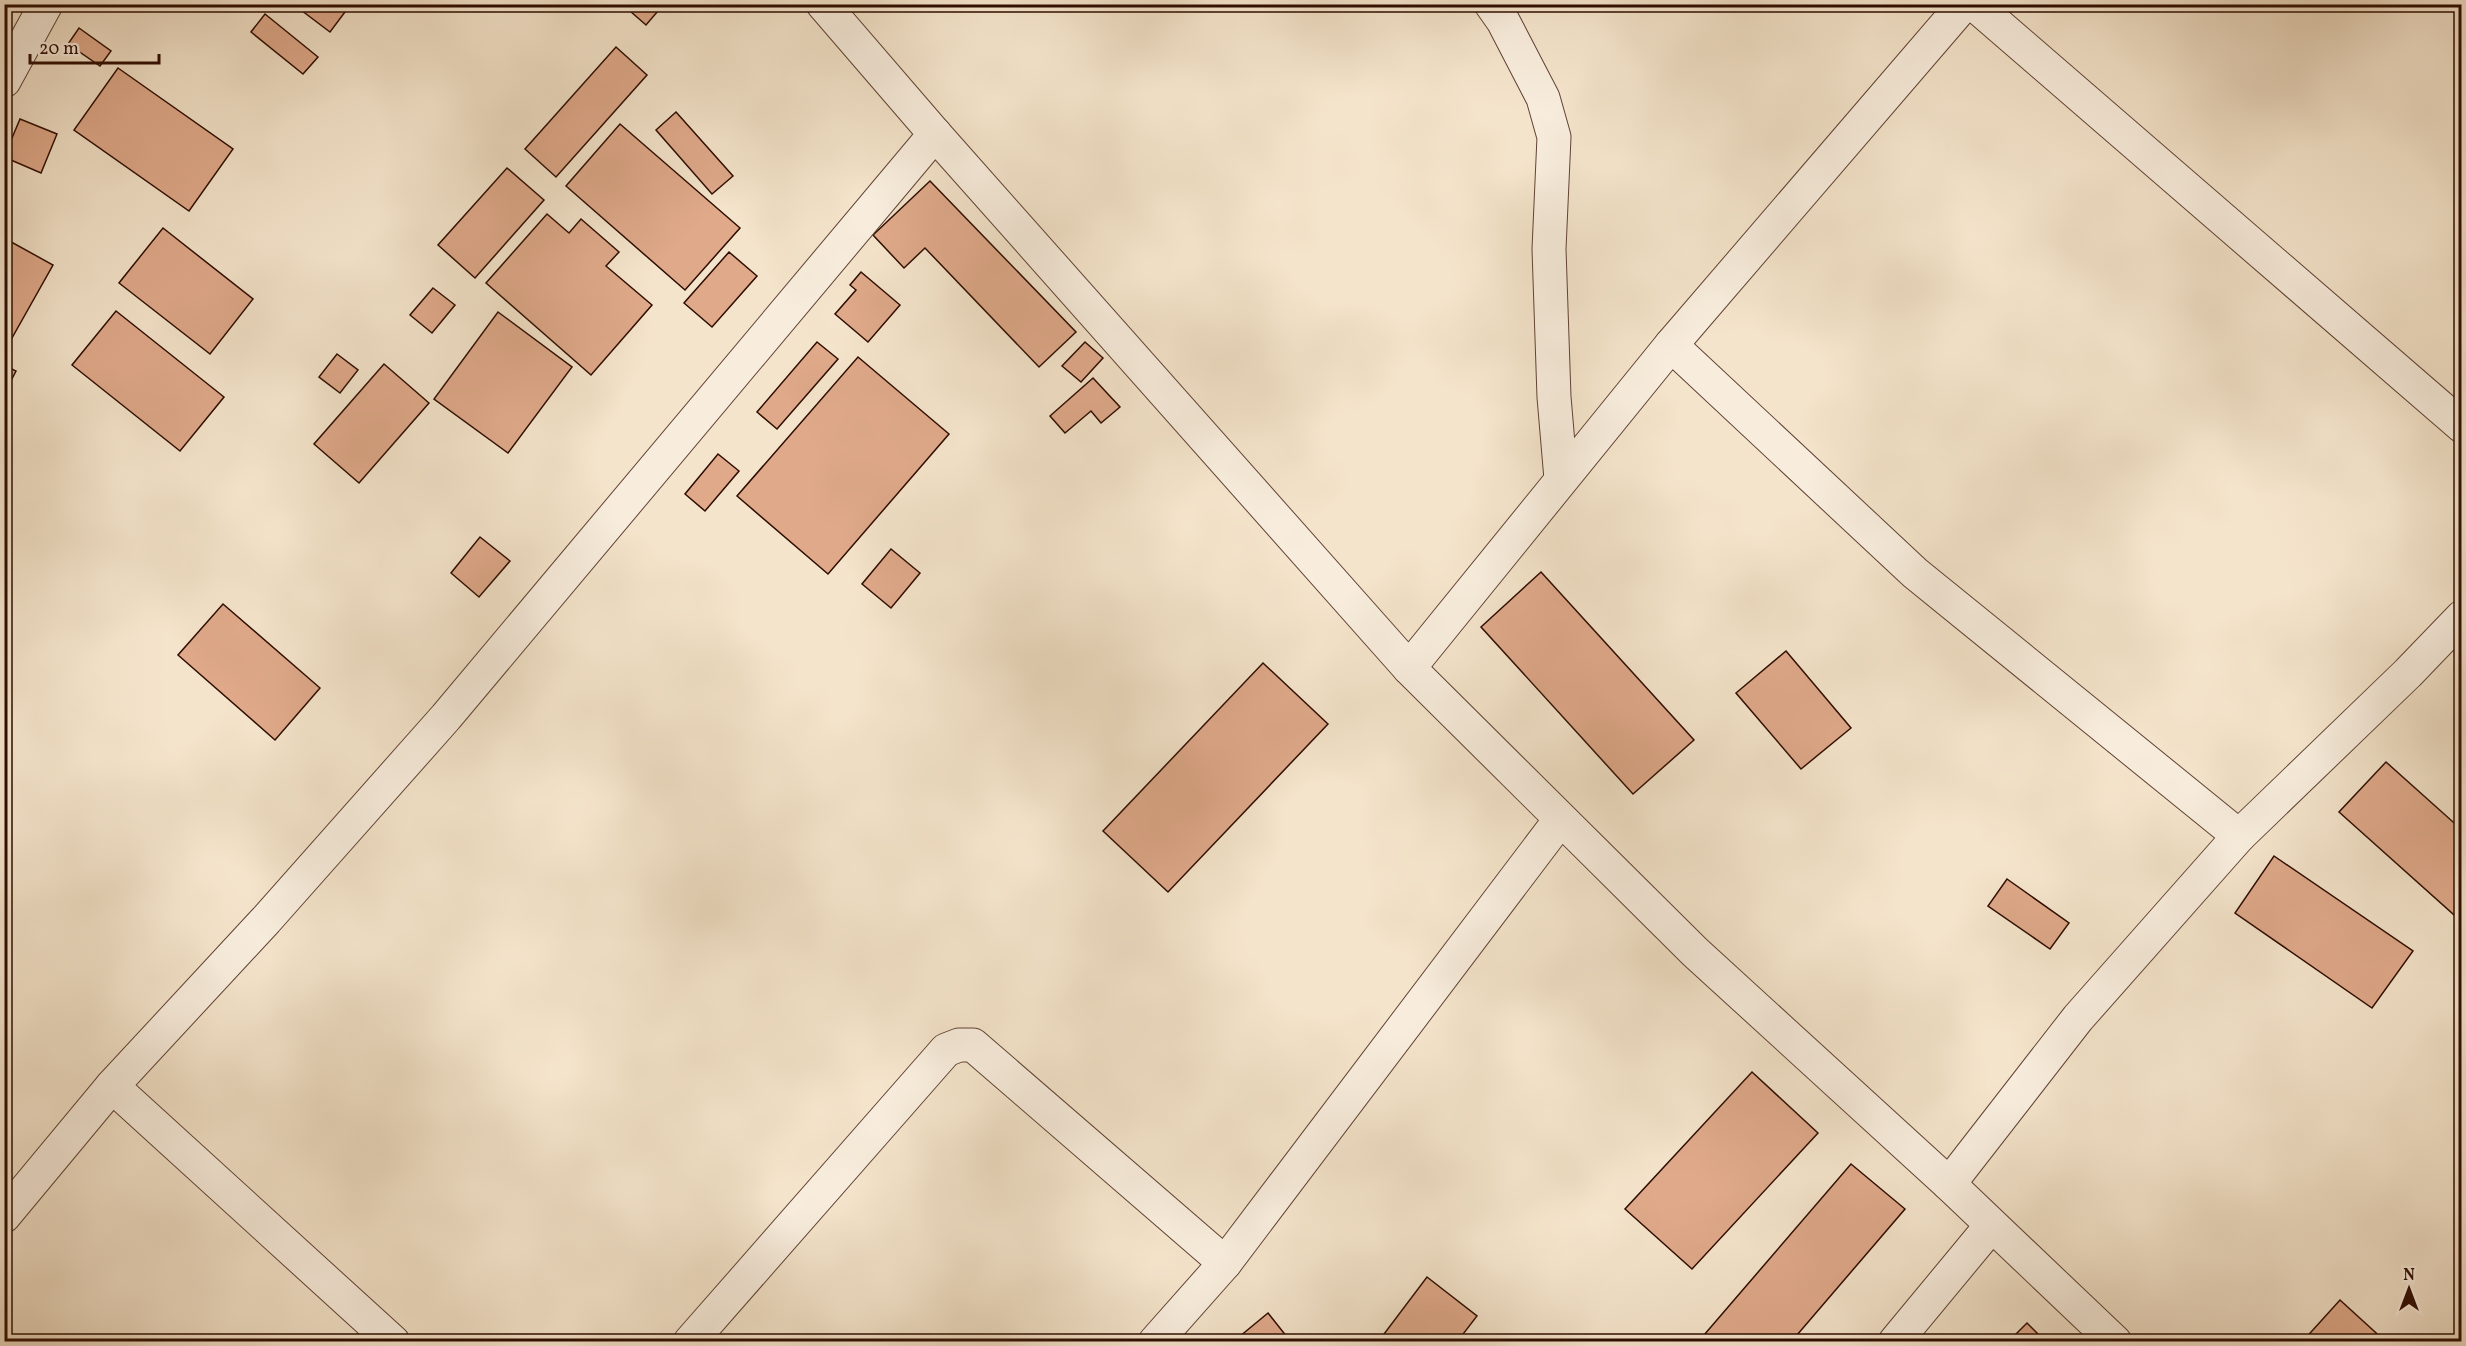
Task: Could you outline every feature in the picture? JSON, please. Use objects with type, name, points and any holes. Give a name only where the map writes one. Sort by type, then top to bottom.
[{"type":"street","points":[[4,81],[46,4]]},
{"type":"street","points":[[823,4],[935,134],[1409,668],[1695,952],[1949,1184],[2115,1341]]},
{"type":"street","points":[[1491,4],[1503,21],[1543,98],[1554,137],[1549,249],[1554,397],[1561,479]]},
{"type":"street","points":[[1409,668],[1671,345],[1964,4]]},
{"type":"street","points":[[1974,4],[2462,426]]},
{"type":"street","points":[[4,1215],[112,1086],[266,920],[446,717],[935,134]]},
{"type":"street","points":[[1671,345],[1915,573],[2239,836]]},
{"type":"street","points":[[1949,1184],[2078,1018],[2239,836],[2408,673],[2462,617]]},
{"type":"street","points":[[1155,1341],[1225,1263],[1560,820]]},
{"type":"street","points":[[690,1341],[946,1050],[959,1045],[973,1045],[1225,1263]]},
{"type":"street","points":[[112,1086],[393,1341]]},
{"type":"street","points":[[1895,1341],[1991,1226]]},
{"type":"building","points":[[293,4],[351,4],[330,32]]},
{"type":"building","points":[[622,4],[664,4],[646,25]]},
{"type":"building","points":[[265,14],[318,57],[303,74],[251,32]]},
{"type":"building","points":[[79,28],[111,51],[100,66],[68,44]]},
{"type":"building","points":[[616,47],[647,75],[556,177],[525,149]]},
{"type":"building","points":[[118,68],[233,149],[189,211],[74,130]]},
{"type":"building","points":[[676,112],[733,176],[712,194],[656,130]]},
{"type":"building","points":[[20,119],[57,134],[41,173],[4,157]]},
{"type":"building","points":[[620,124],[740,228],[685,290],[566,186]]},
{"type":"building","points":[[507,168],[544,200],[475,278],[438,245]]},
{"type":"building","points":[[930,181],[1076,332],[1039,367],[925,248],[904,268],[873,235]]},
{"type":"building","points":[[547,214],[569,233],[581,219],[619,252],[606,266],[652,305],[591,375],[486,283]]},
{"type":"building","points":[[163,228],[253,299],[210,354],[119,283]]},
{"type":"building","points":[[4,238],[53,265],[8,345],[4,343]]},
{"type":"building","points":[[729,252],[757,276],[712,327],[684,303]]},
{"type":"building","points":[[861,272],[900,305],[868,342],[835,314],[856,290],[850,285]]},
{"type":"building","points":[[433,288],[455,305],[432,333],[410,315]]},
{"type":"building","points":[[116,311],[224,397],[180,451],[72,365]]},
{"type":"building","points":[[498,312],[572,367],[508,453],[434,399]]},
{"type":"building","points":[[817,342],[838,359],[777,429],[757,412]]},
{"type":"building","points":[[1085,342],[1103,358],[1081,382],[1062,366]]},
{"type":"building","points":[[337,354],[358,370],[340,393],[319,377]]},
{"type":"building","points":[[858,357],[949,434],[828,574],[737,496]]},
{"type":"building","points":[[384,364],[429,403],[359,483],[314,444]]},
{"type":"building","points":[[4,365],[16,371],[4,394]]},
{"type":"building","points":[[1093,378],[1120,407],[1101,423],[1091,411],[1065,433],[1050,416]]},
{"type":"building","points":[[718,454],[739,471],[705,511],[685,494]]},
{"type":"building","points":[[480,537],[510,561],[479,597],[451,573]]},
{"type":"building","points":[[891,549],[920,573],[891,608],[862,584]]},
{"type":"building","points":[[1541,572],[1694,740],[1633,794],[1481,627]]},
{"type":"building","points":[[223,604],[320,688],[275,740],[178,655]]},
{"type":"building","points":[[1786,651],[1851,728],[1801,769],[1736,693]]},
{"type":"building","points":[[1263,663],[1328,724],[1168,892],[1103,831]]},
{"type":"building","points":[[2386,762],[2462,830],[2462,922],[2339,812]]},
{"type":"building","points":[[2274,856],[2413,951],[2372,1008],[2235,913]]},
{"type":"building","points":[[2007,879],[2069,923],[2050,949],[1988,906]]},
{"type":"building","points":[[1752,1072],[1818,1133],[1692,1269],[1625,1209]]},
{"type":"building","points":[[1851,1164],[1905,1209],[1791,1342],[1698,1342]]},
{"type":"building","points":[[1427,1277],[1477,1316],[1457,1342],[1378,1342]]},
{"type":"building","points":[[2340,1300],[2386,1342],[2302,1342]]},
{"type":"building","points":[[1268,1313],[1291,1342],[1233,1342]]},
{"type":"building","points":[[2027,1323],[2046,1342],[2008,1342]]}]
